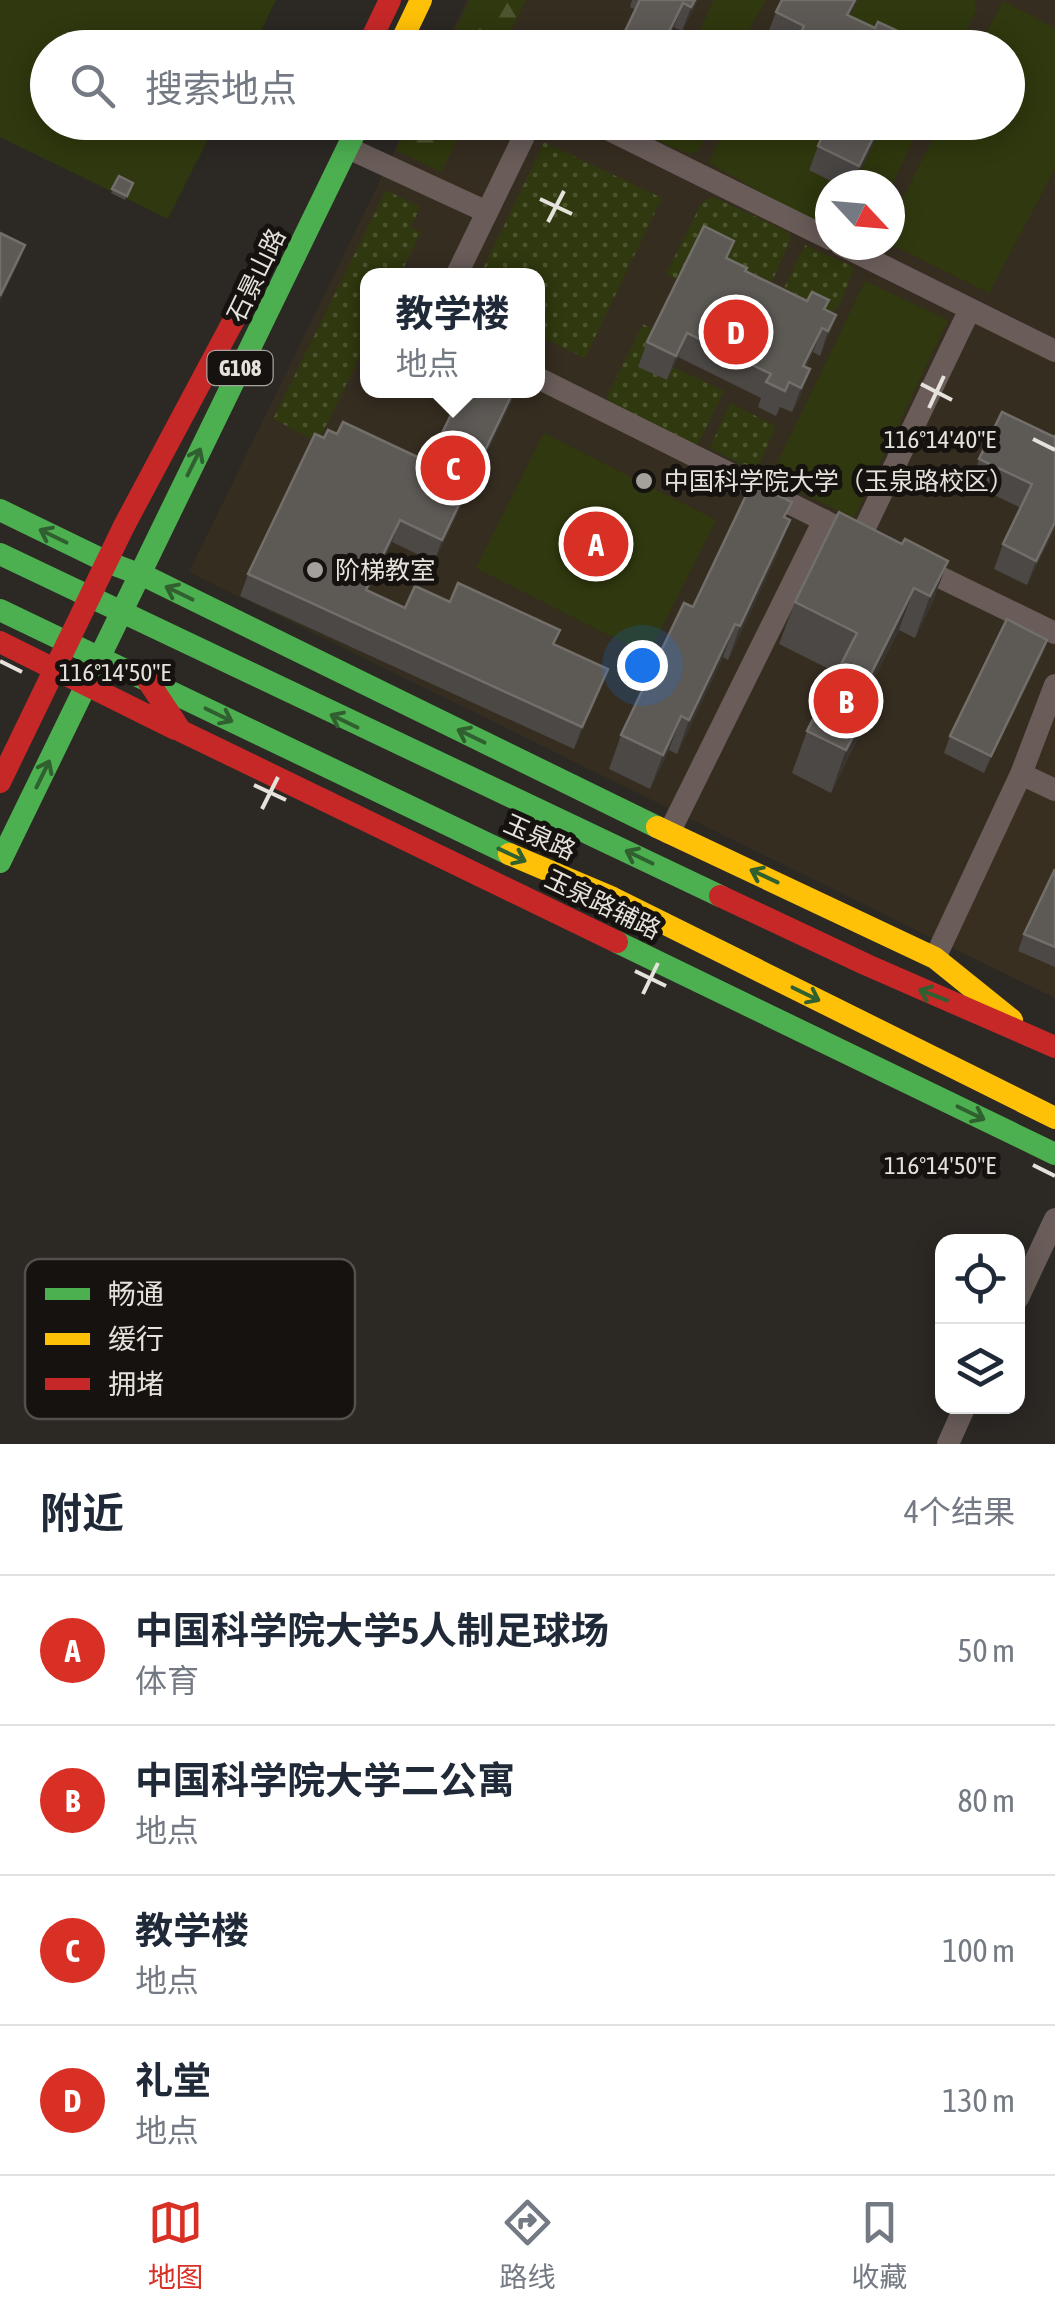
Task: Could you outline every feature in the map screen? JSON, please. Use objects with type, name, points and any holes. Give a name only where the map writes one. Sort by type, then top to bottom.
[{"type":"main road","points":[[376,30],[390,0]]},
{"type":"main road","points":[[407,30],[421,0]]},
{"type":"main road","name":"石景山路","points":[[120,612],[352,140]]},
{"type":"main road","name":"石景山路","points":[[89,598],[258,272]]},
{"type":"main road","points":[[0,510],[936,958],[1027,1032]]},
{"type":"main road","name":"玉泉路","points":[[0,554],[418,756],[537,808],[907,985],[1027,1032],[1055,1047]]},
{"type":"main road","name":"G108","points":[[0,782],[89,598]]},
{"type":"main road","name":"玉泉路","points":[[0,610],[520,860],[613,898],[1055,1118]]},
{"type":"main road","name":"G108","points":[[0,862],[120,612]]},
{"type":"main road","points":[[0,642],[181,731]]},
{"type":"main road","name":"玉泉路辅路","points":[[148,681],[181,731],[1055,1154]]},
{"type":"main road","points":[[537,808],[632,814]]},
{"type":"street","points":[[460,268],[522,140]]},
{"type":"street","points":[[630,140],[815,232]]},
{"type":"street","points":[[348,148],[487,212]]},
{"type":"street","points":[[872,260],[1055,350]]},
{"type":"street","points":[[878,546],[970,308]]},
{"type":"street","points":[[545,381],[1055,634]]},
{"type":"street","points":[[669,832],[824,520]]},
{"type":"street","points":[[936,958],[1020,774],[1055,685]]},
{"type":"street","points":[[1020,774],[1055,790]]},
{"type":"street","points":[[1025,1283],[1055,1220]]},
{"type":"street","points":[[948,1444],[962,1414]]},
{"type":"shaded area","name":"中国科学院大学（玉泉路校区）","points":[[467,0],[1055,0],[1055,678],[930,937],[189,572],[400,140],[1025,140],[1025,30],[452,30]]},
{"type":"shaded area","points":[[1055,678],[1055,998],[930,937]]},
{"type":"green space","points":[[0,0],[276,0],[261,30],[30,30],[30,140],[208,140],[168,219],[0,137]]},
{"type":"green space","points":[[470,0],[526,0],[511,30],[455,30]]},
{"type":"green space","points":[[713,0],[766,0],[749,30],[701,28]]},
{"type":"green space","points":[[858,0],[974,0],[977,9],[966,30],[843,30]]},
{"type":"green space","points":[[1003,1],[1055,28],[1055,169],[989,293],[905,251],[905,194],[932,140],[1025,140],[1025,30],[988,30]]},
{"type":"green space","points":[[401,140],[457,140],[441,172],[396,150]]},
{"type":"green space","points":[[655,140],[704,140],[698,151],[690,154]]},
{"type":"green space","points":[[719,140],[824,140],[809,170],[815,173],[815,223],[709,163]]},
{"type":"green space","points":[[873,140],[914,140],[899,170],[860,170]]},
{"type":"green space","points":[[544,142],[662,198],[585,358],[545,339],[545,268],[483,268]]},
{"type":"green space","points":[[386,190],[420,207],[411,227],[421,232],[403,268],[360,268],[360,356],[318,442],[273,419]]},
{"type":"green space","points":[[709,198],[788,232],[791,238],[772,282],[728,261],[680,281],[666,274],[701,204]]},
{"type":"green space","points":[[805,245],[815,249],[815,260],[839,260],[852,266],[839,306],[833,312],[784,288]]},
{"type":"green space","points":[[865,281],[948,320],[854,518],[770,478]]},
{"type":"green space","points":[[643,324],[656,331],[673,367],[724,391],[697,446],[609,402],[607,396]]},
{"type":"green space","points":[[730,403],[776,426],[757,469],[710,448]]},
{"type":"green space","points":[[544,433],[716,520],[648,655],[476,568]]},
{"type":"building","points":[[640,0],[695,0],[691,7],[683,3],[670,30],[626,30]]},
{"type":"building","points":[[782,0],[855,0],[847,15],[875,28],[878,22],[896,30],[802,30],[804,26],[776,12]]},
{"type":"building","points":[[821,140],[872,140],[859,166],[818,146]]},
{"type":"building","points":[[119,176],[133,183],[127,196],[112,189]]},
{"type":"building","points":[[704,226],[734,241],[726,258],[747,268],[745,271],[807,301],[812,292],[829,300],[824,309],[836,315],[828,331],[822,328],[803,366],[810,369],[801,388],[789,382],[785,391],[766,382],[771,374],[687,333],[676,356],[647,342]]},
{"type":"building","points":[[0,233],[25,245],[0,296]]},
{"type":"building","points":[[459,398],[510,398],[442,540],[400,520],[366,590],[405,608],[415,586],[450,602],[458,583],[560,630],[553,644],[608,669],[582,727],[248,574],[315,434],[324,438],[328,430],[337,434],[343,422],[428,462]]},
{"type":"building","points":[[1002,412],[1055,436],[1055,522],[1036,561],[1003,544],[1032,484],[979,459]]},
{"type":"building","points":[[752,483],[792,502],[784,517],[790,520],[740,626],[735,624],[689,720],[681,716],[663,755],[621,735],[684,603],[693,607]]},
{"type":"building","points":[[839,512],[902,544],[905,539],[948,561],[930,596],[914,588],[863,690],[874,696],[846,750],[807,731],[857,633],[795,602]]},
{"type":"building","points":[[1007,619],[1047,640],[991,756],[950,736]]},
{"type":"building","points":[[1055,869],[1055,947],[1024,934]]},
{"type":"traffic: fast","points":[[0,862],[351,140]]},
{"type":"traffic: fast","points":[[0,510],[149,578],[657,827]]},
{"type":"traffic: fast","points":[[0,554],[720,896]]},
{"type":"traffic: fast","points":[[0,610],[509,854]]},
{"type":"traffic: fast","points":[[617,942],[1055,1154]]},
{"type":"traffic: slow","points":[[407,30],[421,0]]},
{"type":"traffic: slow","points":[[657,827],[935,958],[1012,1020]]},
{"type":"traffic: slow","points":[[509,854],[613,898],[1055,1118]]},
{"type":"traffic: jam","points":[[376,30],[390,0]]},
{"type":"traffic: jam","points":[[0,782],[124,526],[245,299]]},
{"type":"traffic: jam","points":[[0,642],[175,729]]},
{"type":"traffic: jam","points":[[148,681],[181,731],[617,942]]},
{"type":"traffic: jam","points":[[720,896],[1055,1047]]},
{"type":"place","name":"礼堂","points":[[736,332]]},
{"type":"place","name":"教学楼","points":[[453,468]]},
{"type":"place","name":"中国科学院大学（玉泉路校区）","points":[[644,481]]},
{"type":"place","name":"中国科学院大学5人制足球场","points":[[596,544]]},
{"type":"place","name":"阶梯教室","points":[[315,570]]},
{"type":"place","name":"中国科学院大学二公寓","points":[[846,701]]}]
